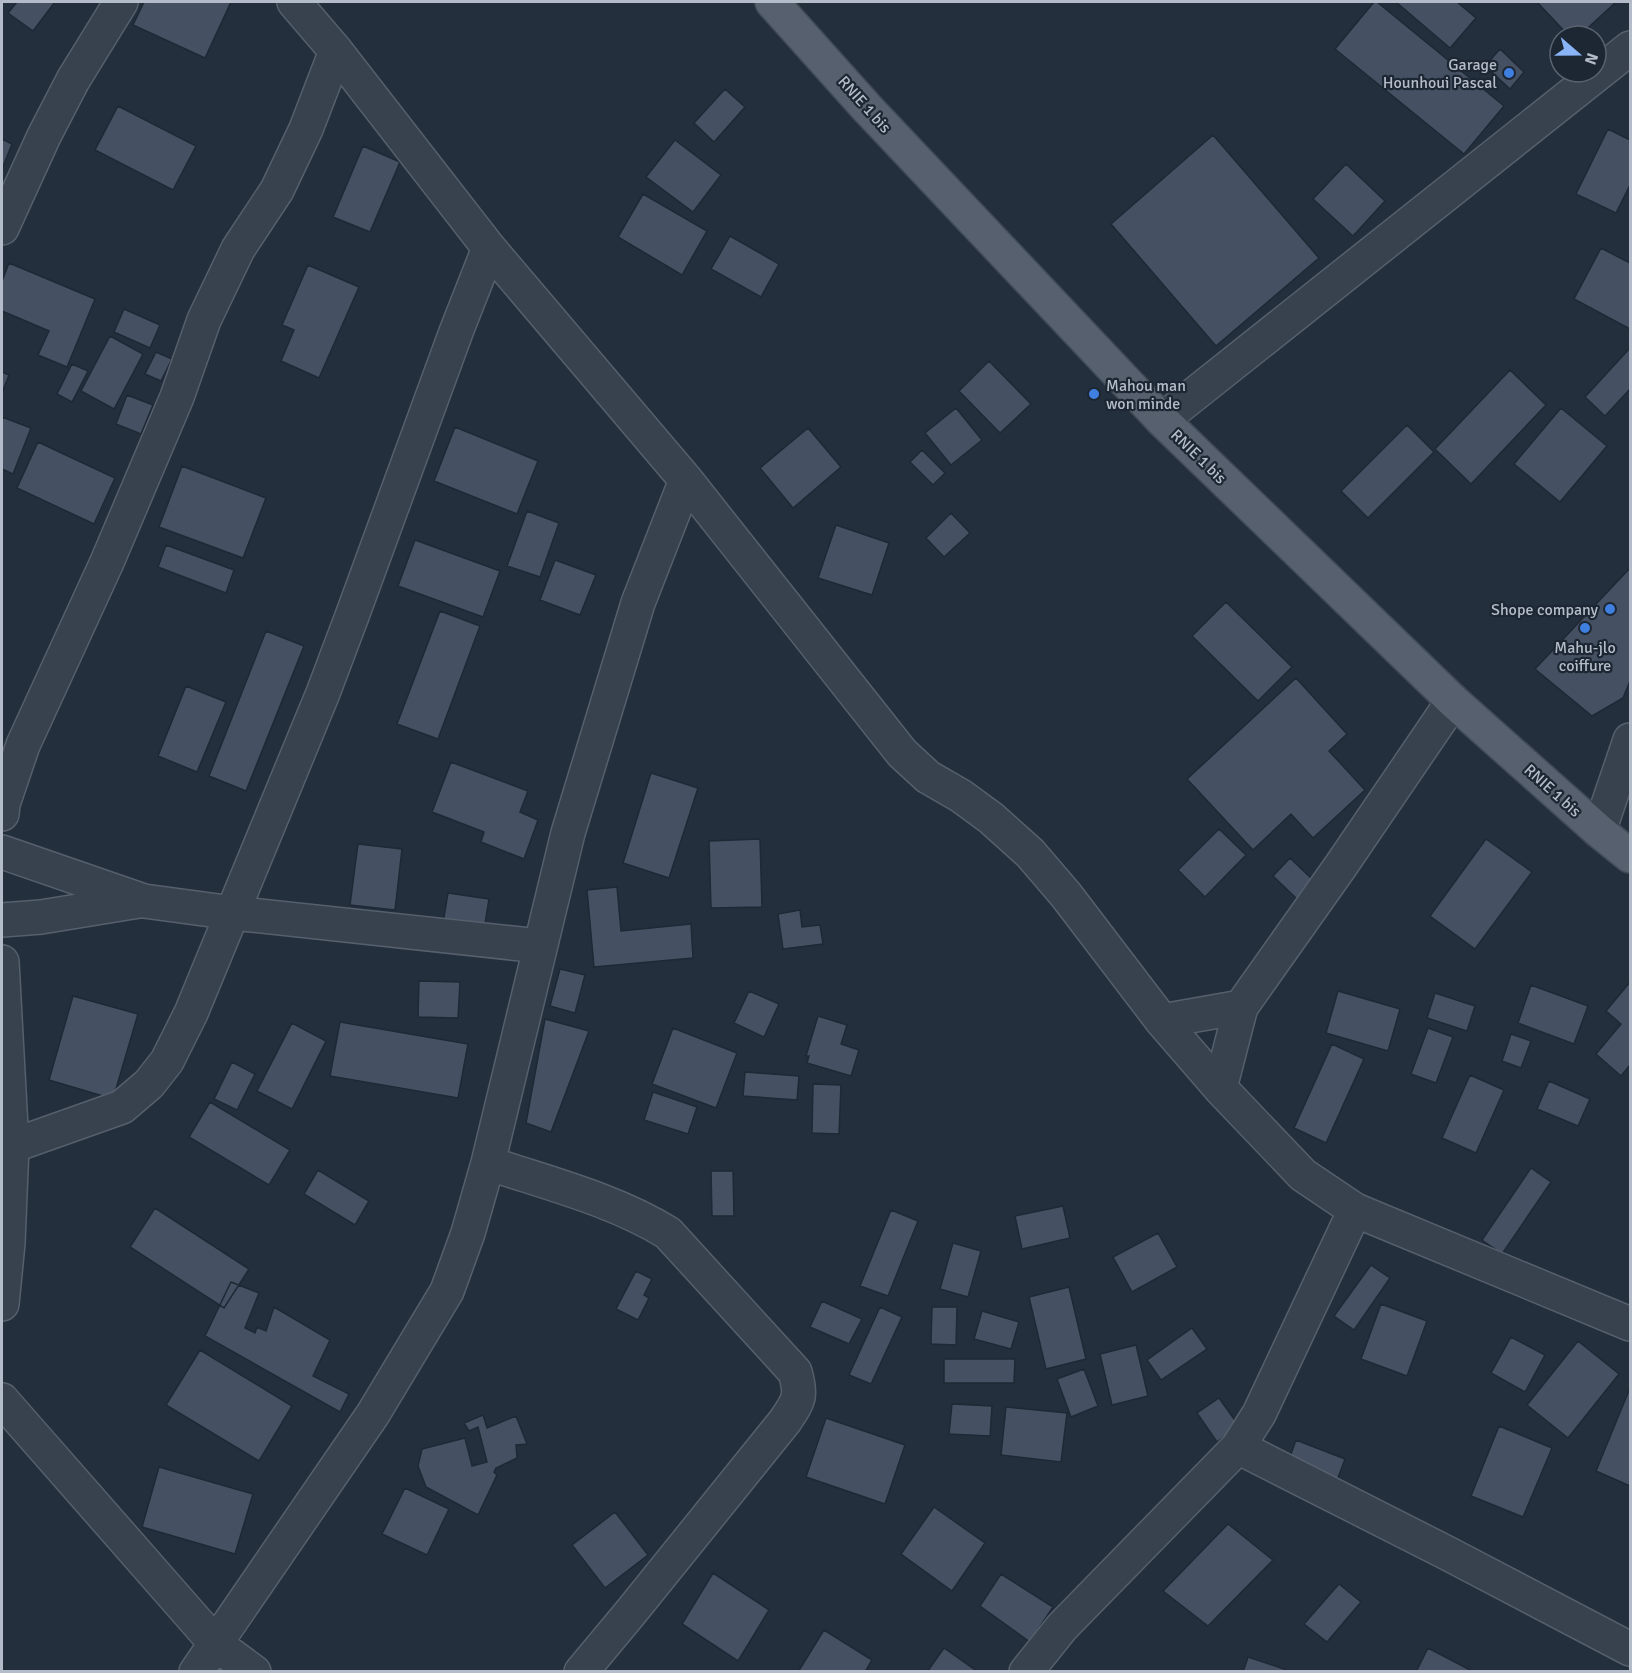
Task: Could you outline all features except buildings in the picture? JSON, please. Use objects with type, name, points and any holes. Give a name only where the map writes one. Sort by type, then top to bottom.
[{"type":"main road","name":"RNIE 1 bis","points":[[772,2],[891,133],[1162,420],[1453,701],[1630,856]]},
{"type":"street","points":[[2,228],[44,136],[73,80],[121,2]]},
{"type":"street","points":[[294,2],[336,51],[489,248],[686,480],[902,753],[928,777],[961,796],[991,818],[1030,853],[1066,895],[1162,1020],[1220,1088],[1303,1175],[1354,1210],[1630,1324]]},
{"type":"street","points":[[1162,420],[1630,48]]},
{"type":"street","points":[[2,814],[3,804],[23,745],[173,407],[204,320],[237,249],[277,190],[306,129],[336,51]]},
{"type":"street","points":[[12,1146],[122,1107],[149,1084],[167,1060],[191,1013],[233,913],[348,627],[489,248]]},
{"type":"street","points":[[196,1671],[373,1414],[447,1291],[468,1233],[488,1163],[568,833],[638,603],[686,480]]},
{"type":"street","points":[[1220,1088],[1241,1007],[1453,701]]},
{"type":"street","points":[[1599,831],[1630,740]]},
{"type":"street","points":[[2,852],[144,901],[233,913],[540,946]]},
{"type":"street","points":[[2,920],[40,917],[144,901]]},
{"type":"street","points":[[2,962],[12,1146],[8,1243],[2,1304]]},
{"type":"street","points":[[1162,1020],[1241,1007]]},
{"type":"street","points":[[488,1163],[603,1202],[649,1221],[668,1233],[795,1372],[800,1389],[796,1404],[785,1421],[581,1671]]},
{"type":"street","points":[[1026,1671],[1062,1627],[1238,1447],[1259,1414],[1354,1210]]},
{"type":"street","points":[[2,1400],[216,1644],[254,1671]]},
{"type":"street","points":[[1238,1447],[1436,1547],[1630,1649]]},
{"type":"place","name":"Garage Hounhoui Pascal","points":[[1509,73]]},
{"type":"place","name":"Mahou man won minde","points":[[1094,394]]},
{"type":"place","name":"Shope company","points":[[1610,609]]},
{"type":"place","name":"Mahu-jlo coiffure","points":[[1585,628]]}]
